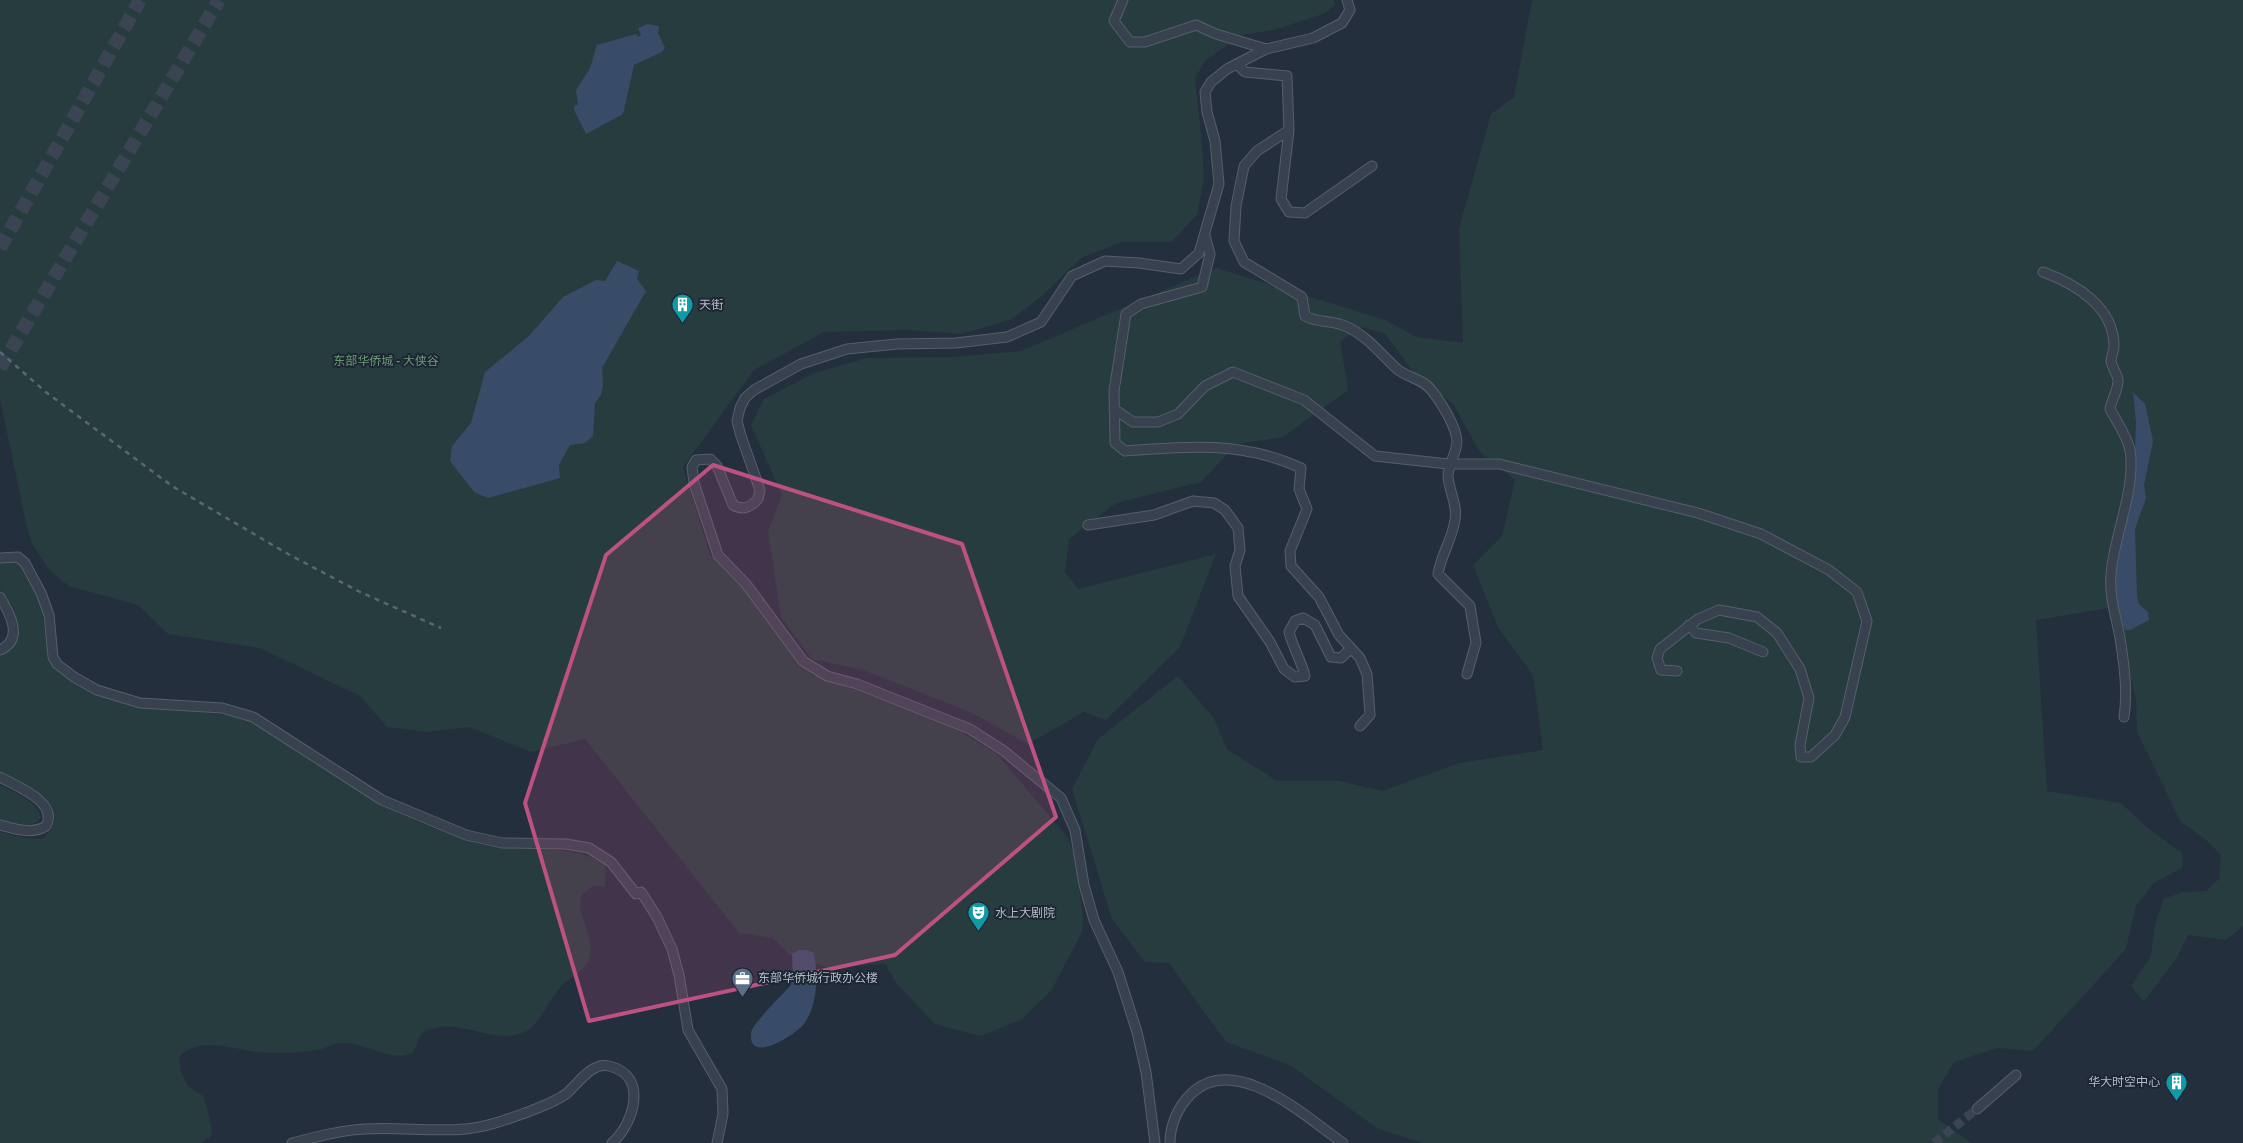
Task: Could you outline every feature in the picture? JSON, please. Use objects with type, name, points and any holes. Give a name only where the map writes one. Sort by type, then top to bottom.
[{"type":"street","points":[[1123,0],[1114,21],[1130,42],[1145,42],[1196,25],[1216,34],[1266,49]]},
{"type":"street","points":[[1155,1143],[1146,1072],[1138,1032],[1118,972],[1094,920],[1084,885],[1075,830],[1061,798],[1010,756],[970,729],[857,684],[827,676],[803,662],[746,584],[718,555],[694,483],[692,467],[696,460],[710,459],[717,466],[733,505],[742,508],[749,507],[758,499],[760,490],[745,452],[738,421],[740,408],[745,398],[754,390],[802,364],[847,349],[897,344],[956,343],[1007,337],[1042,322],[1072,276],[1105,261],[1139,263],[1181,269],[1199,253],[1219,184],[1216,141],[1207,112],[1205,92],[1211,82],[1237,64],[1266,49],[1313,38],[1342,23],[1350,10],[1346,0]]},
{"type":"street","points":[[1237,64],[1245,72],[1287,76],[1289,130],[1281,200],[1289,212],[1305,214],[1372,166]]},
{"type":"street","points":[[1289,130],[1257,151],[1244,166],[1236,206],[1234,241],[1244,262],[1302,297],[1304,316],[1314,321],[1331,321],[1346,326],[1375,345],[1399,370],[1432,390],[1449,417],[1457,440],[1448,476],[1454,494],[1456,518],[1451,540],[1440,560],[1438,574],[1470,606],[1476,644],[1467,674]]},
{"type":"street","points":[[1204,236],[1210,254],[1202,287],[1141,304],[1126,314],[1114,391],[1115,443],[1125,451],[1214,446],[1267,456],[1301,468],[1299,489],[1306,509],[1290,551],[1291,566],[1319,597],[1339,635],[1360,658],[1367,674],[1370,715],[1360,726]]},
{"type":"street","points":[[2044,272],[2079,290],[2095,302],[2104,312],[2111,330],[2114,346],[2111,362],[2118,381],[2110,410],[2126,438],[2130,451],[2130,473],[2110,576],[2112,611],[2119,637],[2125,679],[2126,703],[2124,717]]},
{"type":"street","points":[[1114,409],[1132,422],[1158,422],[1178,414],[1205,386],[1233,372],[1304,400],[1375,456],[1452,464],[1499,464],[1698,513],[1761,534],[1829,570],[1857,592],[1867,621],[1845,717],[1835,735],[1811,757],[1801,757],[1800,745],[1809,698],[1800,669],[1777,633],[1757,617],[1719,610],[1689,625],[1660,649],[1657,658],[1661,670],[1677,671]]},
{"type":"street","points":[[1088,524],[1154,515],[1193,500],[1214,503],[1225,510],[1238,528],[1240,550],[1235,566],[1238,596],[1270,642],[1284,669],[1294,677],[1305,676],[1302,662],[1293,646],[1289,632],[1295,621],[1304,618],[1315,625],[1331,657],[1341,658],[1351,648]]},
{"type":"street","points":[[0,558],[18,557],[25,563],[41,593],[49,614],[52,657],[57,664],[74,677],[98,690],[140,703],[222,708],[240,712],[268,725],[365,789],[403,810],[486,841],[518,845],[578,845],[601,854],[611,862],[636,894],[641,892],[658,917],[669,941],[679,975],[688,1030],[722,1089],[723,1114],[717,1143]]},
{"type":"street","points":[[0,597],[14,624],[10,641],[0,650]]},
{"type":"street","points":[[1689,625],[1696,633],[1729,638],[1764,652]]},
{"type":"street","points":[[0,777],[38,799],[46,808],[48,816],[46,826],[40,830],[18,830],[0,825]]},
{"type":"street","points":[[292,1143],[348,1130],[448,1130],[497,1123],[558,1099],[594,1068],[610,1066],[623,1073],[634,1088],[635,1098],[631,1113],[612,1143]]},
{"type":"street","points":[[1977,1109],[2016,1075]]},
{"type":"street","points":[[1170,1143],[1172,1126],[1181,1104],[1196,1089],[1218,1080],[1236,1081],[1263,1088],[1343,1143]]},
{"type":"highlighted area","points":[[713,465],[962,544],[1056,817],[895,955],[589,1021],[525,803],[606,555]]},
{"type":"green space","name":"东部华侨城 - 大侠谷","points":[[0,0],[1334,0],[1335,5],[1323,14],[1274,30],[1242,35],[1206,60],[1195,78],[1204,179],[1197,215],[1171,242],[1122,242],[1081,258],[1042,296],[1012,319],[962,334],[907,330],[824,332],[754,370],[683,467],[710,555],[729,570],[811,674],[946,723],[997,754],[1069,839],[1075,860],[1083,917],[1082,932],[1051,991],[1022,1019],[981,1036],[935,1024],[897,984],[885,964],[829,968],[790,955],[773,938],[739,933],[585,739],[531,752],[469,727],[427,732],[387,727],[360,696],[260,648],[168,634],[138,605],[69,586],[51,572],[32,544],[27,528],[0,399]]},
{"type":"green space","points":[[1532,0],[2243,0],[2243,926],[2226,940],[2188,935],[2177,957],[2144,1002],[2131,986],[2151,956],[2155,924],[2164,899],[2183,892],[2206,891],[2219,879],[2221,855],[2206,840],[2181,822],[2137,732],[2136,700],[2128,668],[2126,646],[2115,607],[2036,620],[2047,791],[2121,803],[2146,827],[2182,853],[2183,867],[2154,883],[2136,906],[2126,949],[2033,1051],[1997,1048],[1954,1062],[1938,1089],[1938,1119],[1971,1143],[1423,1143],[1378,1129],[1290,1065],[1226,1042],[1169,963],[1145,962],[1112,919],[1072,789],[1098,739],[1178,676],[1213,717],[1227,749],[1277,781],[1339,781],[1383,791],[1459,763],[1543,750],[1533,675],[1499,629],[1473,565],[1502,536],[1515,480],[1479,451],[1454,405],[1412,370],[1385,334],[1362,327],[1340,342],[1348,390],[1283,437],[1237,444],[1201,482],[1116,503],[1069,539],[1065,572],[1078,589],[1216,554],[1180,647],[1106,720],[1084,712],[1028,744],[970,712],[863,670],[812,659],[781,617],[768,532],[782,495],[751,425],[764,399],[814,373],[867,358],[955,357],[1021,351],[1216,268],[1385,320],[1417,337],[1463,343],[1459,229],[1491,114],[1514,97]]},
{"type":"green space","points":[[3,560],[19,561],[37,594],[42,612],[48,658],[67,677],[93,692],[136,708],[210,713],[235,716],[253,721],[358,791],[424,824],[463,839],[492,847],[574,852],[606,864],[605,887],[593,886],[581,896],[581,911],[591,948],[585,966],[560,988],[533,1026],[516,1035],[503,1036],[447,1026],[434,1028],[421,1034],[413,1053],[395,1056],[342,1043],[305,1052],[292,1053],[256,1052],[209,1045],[198,1046],[188,1050],[179,1057],[181,1072],[188,1086],[203,1096],[212,1131],[210,1137],[201,1143],[0,1143],[0,832],[25,838],[42,839],[52,828],[54,818],[51,808],[34,790],[0,771],[0,656],[12,648],[19,629],[13,607],[0,588],[0,563]]},
{"type":"green space","points":[[0,785],[30,802],[41,817],[38,822],[25,826],[0,820]]},
{"type":"water","points":[[648,24],[659,26],[658,33],[665,48],[662,52],[634,65],[623,114],[586,134],[574,110],[574,106],[578,105],[576,90],[590,68],[597,45],[636,34],[638,37],[641,35],[638,28]]},
{"type":"water","points":[[617,261],[639,271],[637,279],[646,291],[602,368],[603,385],[601,395],[595,403],[593,436],[585,443],[570,445],[559,465],[560,478],[488,498],[474,492],[450,461],[452,446],[471,423],[485,372],[529,336],[563,297],[596,280],[605,281]]},
{"type":"water","points":[[2133,392],[2145,404],[2153,441],[2144,485],[2146,498],[2135,529],[2137,596],[2139,604],[2148,612],[2149,620],[2130,630],[2125,630],[2117,609],[2114,577],[2135,452],[2136,422]]},
{"type":"water","points":[[799,950],[807,950],[814,953],[816,990],[809,1016],[799,1029],[783,1040],[773,1045],[757,1047],[752,1042],[751,1033],[762,1016],[790,986],[793,979],[792,954]]},
{"type":"tunnel","points":[[0,248],[140,0]]},
{"type":"tunnel","points":[[0,368],[219,0]]},
{"type":"tunnel","points":[[1934,1143],[1977,1109]]},
{"type":"railway","points":[[0,352],[47,393],[172,486],[288,554],[360,592],[441,628]]},
{"type":"place","name":"天街","points":[[683,324]]},
{"type":"place","name":"水上大剧院","points":[[979,932]]},
{"type":"place","name":"东部华侨城行政办公楼","points":[[742,997]]},
{"type":"place","name":"华大时空中心","points":[[2176,1101]]}]
